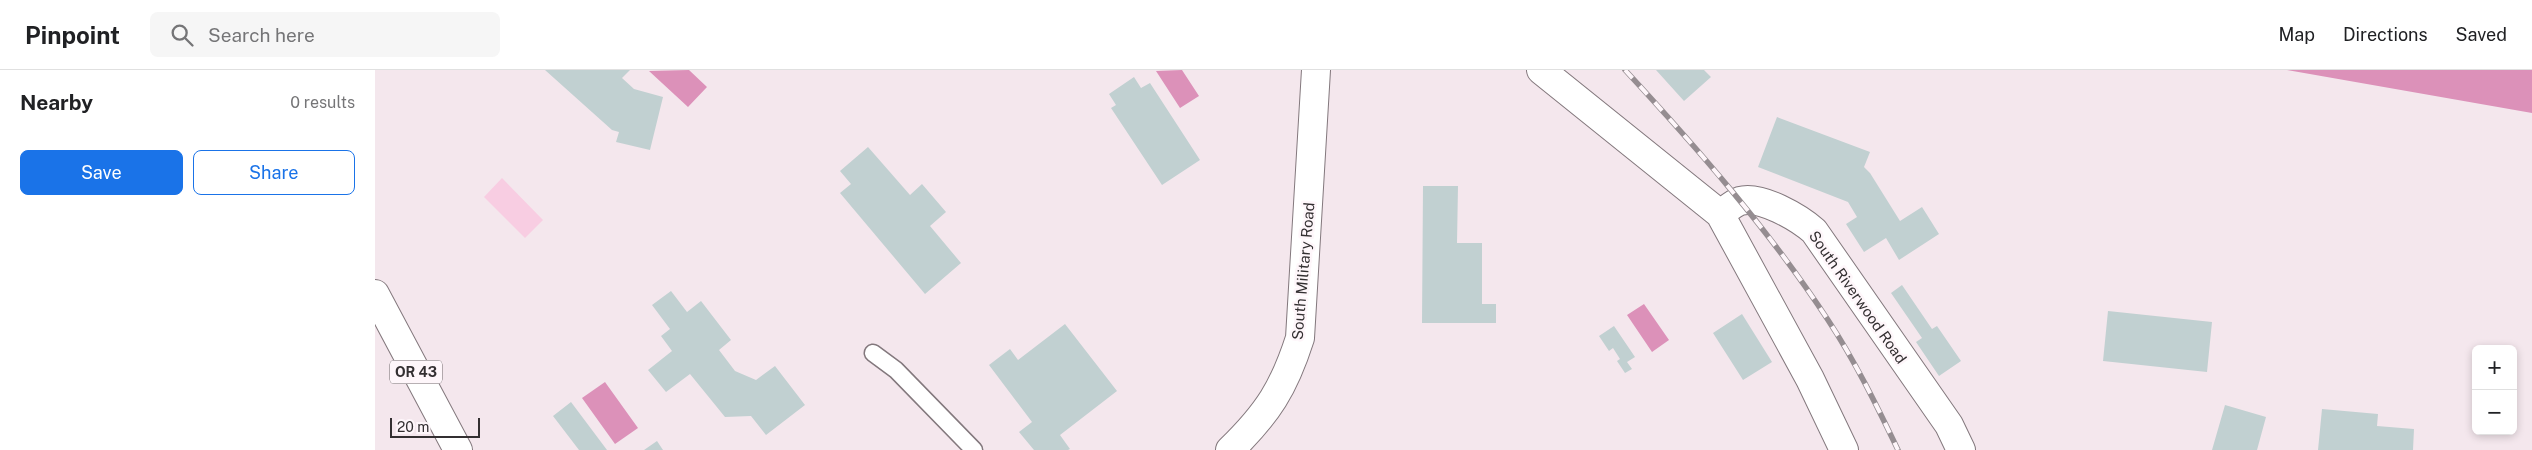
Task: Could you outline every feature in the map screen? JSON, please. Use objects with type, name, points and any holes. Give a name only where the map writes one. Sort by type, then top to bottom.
[{"type":"street","name":"South Military Road","points":[[1230,450],[1264,414],[1280,391],[1293,365],[1300,338],[1316,70]]},
{"type":"street","points":[[1541,70],[1719,214],[1810,378],[1844,450]]},
{"type":"street","name":"South Riverwood Road","points":[[1719,214],[1739,201],[1761,203],[1802,221],[1814,232],[1949,425],[1961,450]]},
{"type":"street","name":"OR 43","points":[[375,294],[458,450]]},
{"type":"lane","points":[[873,353],[896,370],[974,450]]},
{"type":"shaded area","points":[[689,70],[707,87],[688,107],[649,71]]},
{"type":"shaded area","points":[[1182,70],[1199,96],[1180,108],[1156,71]]},
{"type":"shaded area","points":[[2287,70],[2532,70],[2532,113]]},
{"type":"shaded area","points":[[502,178],[543,220],[525,238],[484,197]]},
{"type":"shaded area","points":[[1644,304],[1669,340],[1652,352],[1627,315]]},
{"type":"shaded area","points":[[605,382],[638,428],[615,444],[582,398]]},
{"type":"building","points":[[545,70],[630,70],[622,78],[634,89],[663,97],[650,150],[616,142],[619,132],[612,130]]},
{"type":"building","points":[[1656,70],[1704,70],[1711,77],[1684,101]]},
{"type":"building","points":[[1134,77],[1141,88],[1150,83],[1200,160],[1162,185],[1111,108],[1116,105],[1109,94]]},
{"type":"building","points":[[1777,117],[1870,152],[1864,167],[1870,173],[1900,221],[1922,207],[1939,234],[1899,260],[1886,238],[1864,252],[1846,224],[1857,217],[1848,202],[1758,167]]},
{"type":"building","points":[[868,147],[910,195],[922,184],[946,212],[930,226],[961,263],[925,294],[840,193],[851,184],[840,171]]},
{"type":"building","points":[[1423,186],[1458,186],[1457,243],[1482,243],[1482,304],[1496,304],[1496,323],[1422,323]]},
{"type":"building","points":[[1902,285],[1932,329],[1937,326],[1961,361],[1939,376],[1916,342],[1922,338],[1891,293]]},
{"type":"building","points":[[671,291],[687,312],[701,301],[731,340],[719,350],[735,371],[756,380],[775,366],[805,405],[766,435],[751,416],[725,417],[690,374],[666,392],[648,370],[672,351],[661,336],[670,329],[652,305]]},
{"type":"building","points":[[2108,311],[2212,322],[2207,372],[2103,361]]},
{"type":"building","points":[[1742,314],[1772,362],[1743,380],[1713,333]]},
{"type":"building","points":[[1065,324],[1117,391],[1060,435],[1070,449],[1034,450],[1019,432],[1032,422],[989,365],[1010,349],[1018,360]]},
{"type":"building","points":[[1614,326],[1635,357],[1627,362],[1632,369],[1625,373],[1617,361],[1620,359],[1613,348],[1609,351],[1599,336]]},
{"type":"building","points":[[571,402],[607,450],[579,450],[553,416]]},
{"type":"building","points":[[2225,405],[2266,417],[2257,450],[2212,450]]},
{"type":"building","points":[[2322,409],[2378,414],[2377,426],[2414,429],[2413,450],[2318,450]]},
{"type":"building","points":[[657,441],[663,450],[644,450]]},
{"type":"railway","points":[[1625,70],[1732,191],[1782,254],[1847,351],[1874,400],[1898,450]]}]
